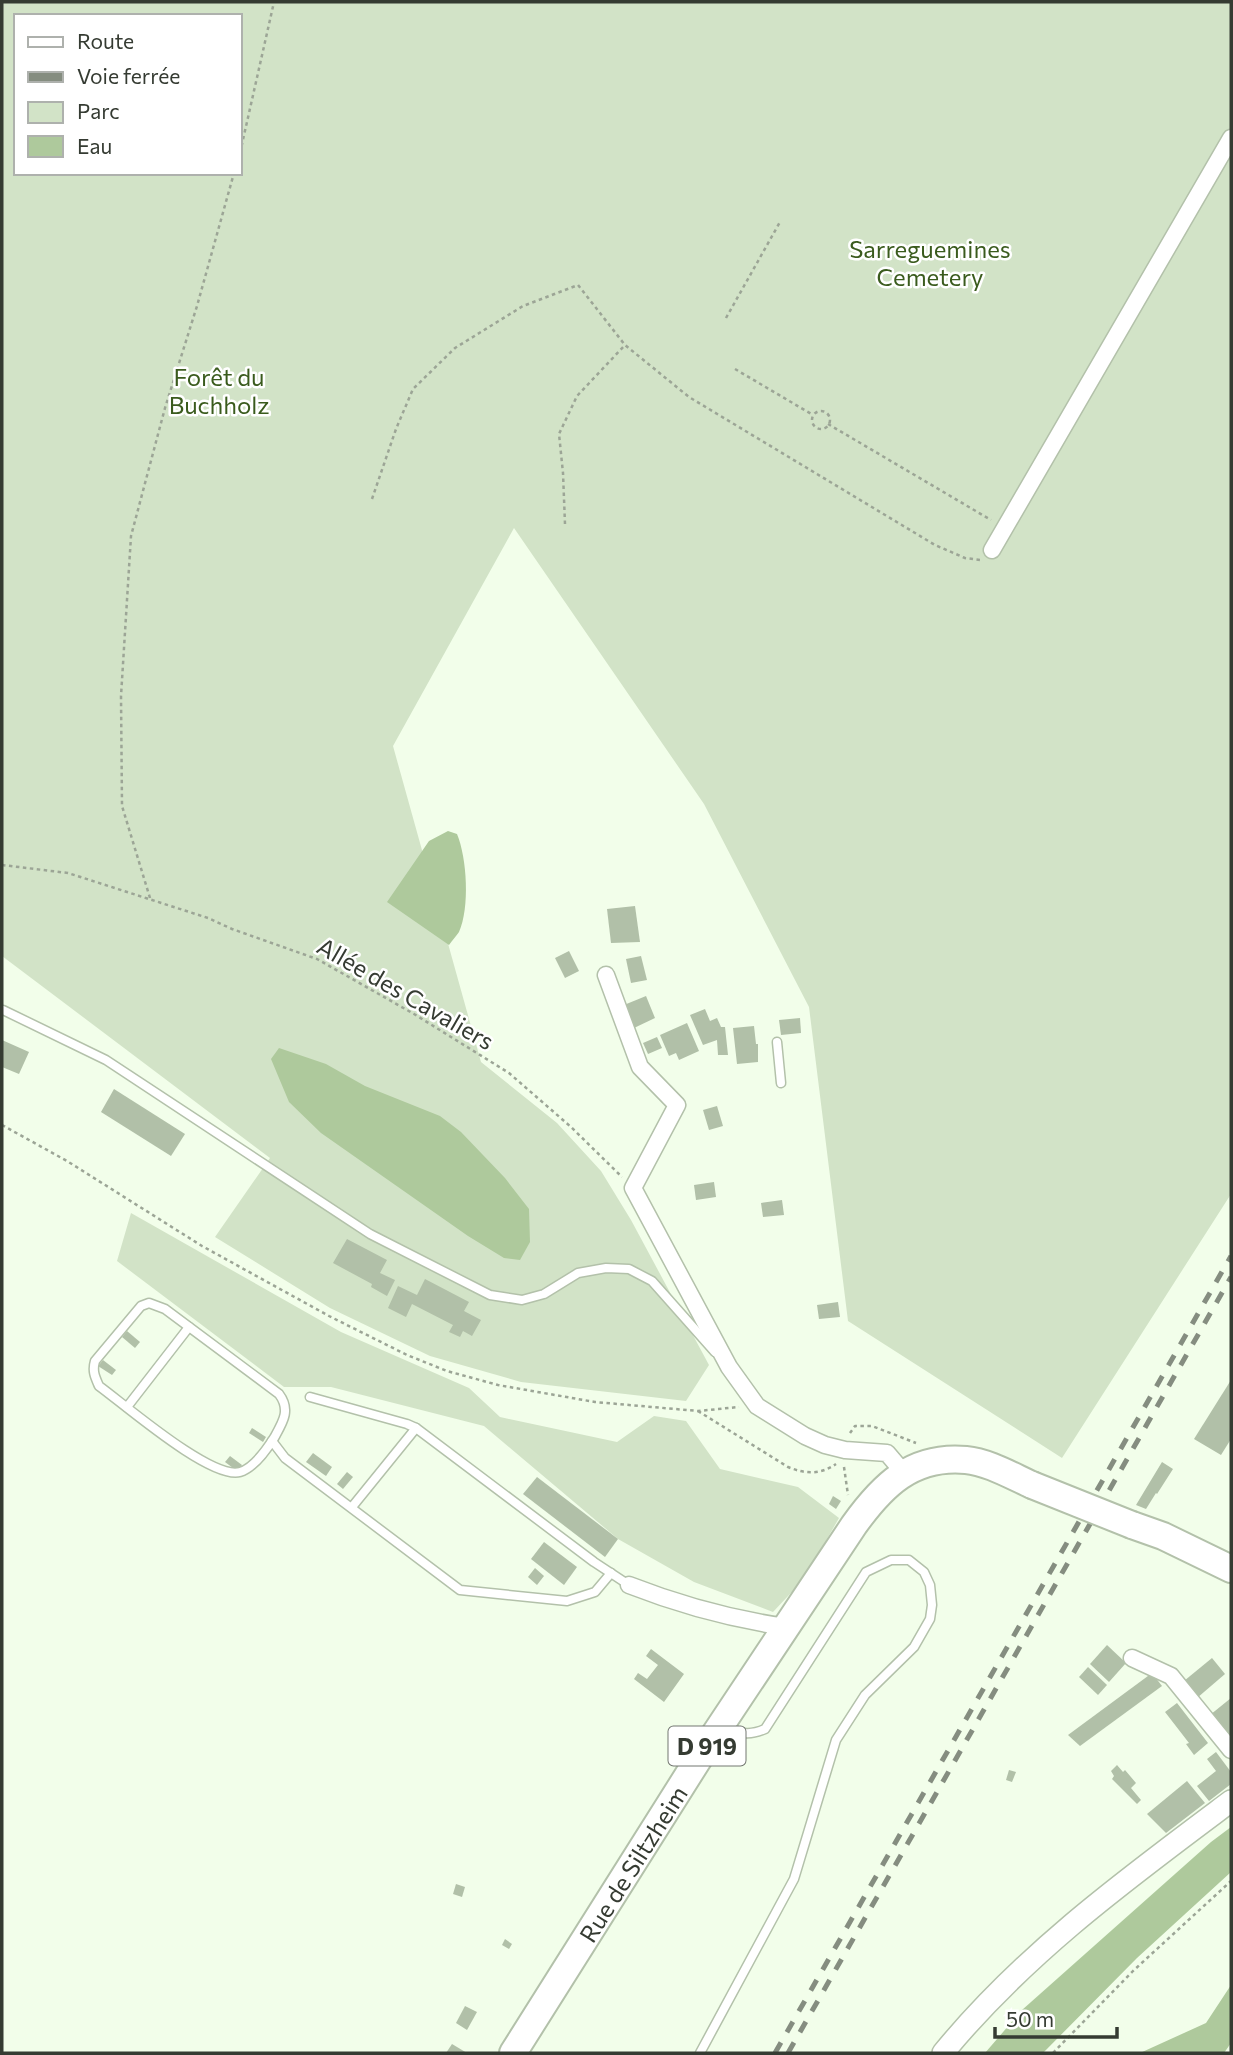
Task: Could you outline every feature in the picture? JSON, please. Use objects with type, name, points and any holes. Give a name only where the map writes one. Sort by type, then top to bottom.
[{"type":"main road","name":"D 919","points":[[904,1473],[931,1462],[967,1460],[988,1466],[1231,1569]]},
{"type":"main road","name":"Rue de Siltzheim","points":[[513,2053],[721,1724],[853,1525],[878,1492],[904,1473]]},
{"type":"street","points":[[992,550],[1231,138]]},
{"type":"street","points":[[606,975],[640,1067],[677,1105],[634,1188],[729,1367],[757,1406],[806,1436],[845,1450],[887,1454],[904,1473]]},
{"type":"street","points":[[629,1585],[738,1620],[786,1627]]},
{"type":"street","points":[[1132,1658],[1171,1676],[1231,1751]]},
{"type":"street","points":[[943,2053],[1025,1965],[1093,1906],[1231,1801]]},
{"type":"lane","points":[[3,1010],[106,1060],[370,1234],[490,1295],[522,1300],[544,1294],[578,1273],[606,1268],[629,1269],[652,1281],[729,1367]]},
{"type":"lane","points":[[777,1042],[781,1083]]},
{"type":"lane","points":[[149,1303],[165,1309],[279,1394],[285,1401],[287,1412],[272,1441],[251,1465],[236,1473],[191,1456],[127,1407],[100,1386],[94,1377],[93,1369],[95,1362],[141,1306],[149,1303]]},
{"type":"lane","points":[[127,1407],[189,1327]]},
{"type":"lane","points":[[310,1397],[416,1428],[629,1585]]},
{"type":"lane","points":[[352,1507],[416,1428]]},
{"type":"lane","points":[[272,1441],[285,1458],[460,1590],[568,1601],[594,1592],[611,1573]]},
{"type":"lane","points":[[700,2053],[794,1879],[836,1740],[865,1695],[914,1647],[930,1619],[930,1585],[924,1572],[909,1560],[891,1560],[866,1572],[765,1729],[751,1735],[736,1732],[721,1724]]},
{"type":"path","points":[[242,144],[274,2]]},
{"type":"path","points":[[150,898],[122,806],[121,696],[131,536],[165,408],[233,175]]},
{"type":"path","points":[[726,318],[780,222]]},
{"type":"path","points":[[372,499],[413,388],[454,348],[523,306],[578,285],[625,345],[689,397],[936,545],[978,562],[991,555],[992,550]]},
{"type":"path","points":[[565,524],[559,434],[577,396],[625,345]]},
{"type":"path","points":[[735,369],[813,415]]},
{"type":"path","points":[[813,415],[816,412],[825,412],[828,415],[828,424]]},
{"type":"path","points":[[813,415],[812,420],[817,427],[828,424]]},
{"type":"path","points":[[828,424],[1005,528]]},
{"type":"path","name":"Allée des Cavaliers","points":[[2,865],[68,873],[208,918],[317,959],[414,1014],[509,1073],[571,1127],[634,1188]]},
{"type":"path","points":[[2,1125],[67,1161],[202,1246],[329,1316],[407,1355],[447,1371],[544,1395],[698,1411],[757,1406]]},
{"type":"path","points":[[698,1411],[802,1473],[824,1471],[840,1461],[844,1466],[853,1525]]},
{"type":"path","points":[[1053,2053],[1133,1971],[1231,1881]]},
{"type":"green space","points":[[2,2],[1231,2],[1231,1194],[1062,1458],[848,1321],[809,1007],[704,804],[514,528],[393,746],[481,1062],[557,1123],[601,1171],[631,1220],[709,1365],[686,1401],[521,1382],[430,1356],[330,1308],[215,1237],[270,1158],[2,956]]},
{"type":"green space","points":[[131,1213],[341,1332],[469,1388],[500,1417],[617,1442],[654,1416],[686,1421],[720,1469],[798,1487],[839,1518],[804,1579],[773,1612],[694,1582],[618,1539],[484,1426],[331,1387],[284,1387],[117,1261]]},
{"type":"water","points":[[448,831],[457,834],[466,883],[462,922],[459,932],[449,945],[387,902],[429,841]]},
{"type":"water","points":[[279,1048],[326,1064],[365,1086],[440,1116],[461,1132],[505,1178],[529,1209],[530,1242],[520,1260],[504,1258],[468,1236],[321,1133],[289,1102],[271,1059]]},
{"type":"water","points":[[1231,1827],[1231,1872],[1137,1958],[1043,2053],[985,2053],[1022,2010]]},
{"type":"water","points":[[1231,1985],[1231,2043],[1224,2053],[1140,2053],[1206,2023]]},
{"type":"building","points":[[635,906],[640,942],[611,943],[607,909]]},
{"type":"building","points":[[569,951],[579,971],[565,978],[555,958]]},
{"type":"building","points":[[641,956],[647,980],[631,983],[626,959]]},
{"type":"building","points":[[646,996],[655,1018],[634,1028],[624,1005]]},
{"type":"building","points":[[705,1009],[710,1021],[717,1018],[721,1027],[725,1027],[728,1055],[718,1055],[717,1040],[703,1045],[690,1015]]},
{"type":"building","points":[[800,1018],[801,1033],[781,1035],[779,1020]]},
{"type":"building","points":[[687,1023],[699,1051],[679,1060],[676,1053],[669,1056],[660,1035]]},
{"type":"building","points":[[754,1026],[758,1062],[737,1064],[733,1028]]},
{"type":"building","points":[[657,1037],[662,1048],[648,1054],[643,1043]]},
{"type":"building","points":[[2,1040],[29,1052],[19,1074],[2,1067]]},
{"type":"building","points":[[114,1089],[185,1134],[171,1156],[101,1112]]},
{"type":"building","points":[[717,1106],[723,1126],[709,1130],[703,1110]]},
{"type":"building","points":[[714,1182],[716,1197],[696,1200],[694,1185]]},
{"type":"building","points":[[782,1200],[784,1215],[763,1217],[761,1203]]},
{"type":"building","points":[[347,1239],[387,1260],[380,1273],[395,1280],[387,1296],[371,1287],[372,1284],[333,1263]]},
{"type":"building","points":[[425,1279],[469,1302],[464,1311],[481,1320],[472,1336],[463,1331],[460,1337],[449,1332],[453,1325],[412,1304],[406,1317],[388,1308],[398,1286],[417,1295]]},
{"type":"building","points":[[838,1302],[840,1317],[819,1319],[817,1305]]},
{"type":"building","points":[[127,1331],[140,1342],[135,1348],[122,1337]]},
{"type":"building","points":[[103,1360],[116,1370],[112,1375],[98,1366]]},
{"type":"building","points":[[1231,1380],[1231,1439],[1221,1455],[1194,1439]]},
{"type":"building","points":[[252,1428],[266,1437],[263,1442],[249,1433]]},
{"type":"building","points":[[313,1453],[332,1467],[326,1476],[306,1462]]},
{"type":"building","points":[[230,1456],[242,1465],[237,1471],[225,1462]]},
{"type":"building","points":[[1162,1462],[1173,1469],[1146,1509],[1136,1505]]},
{"type":"building","points":[[347,1472],[353,1477],[343,1489],[337,1484]]},
{"type":"building","points":[[537,1477],[618,1539],[605,1557],[523,1494]]},
{"type":"building","points":[[833,1496],[841,1501],[836,1509],[829,1504]]},
{"type":"building","points":[[544,1542],[577,1567],[564,1585],[531,1559]]},
{"type":"building","points":[[535,1568],[544,1576],[537,1585],[528,1577]]},
{"type":"building","points":[[1107,1645],[1126,1663],[1109,1682],[1090,1664]]},
{"type":"building","points":[[651,1649],[684,1674],[664,1702],[634,1679],[638,1673],[647,1679],[658,1665],[646,1656]]},
{"type":"building","points":[[1212,1658],[1225,1674],[1197,1698],[1184,1681]]},
{"type":"building","points":[[1088,1667],[1107,1685],[1098,1695],[1079,1677]]},
{"type":"building","points":[[1152,1673],[1162,1686],[1080,1746],[1068,1735]]},
{"type":"building","points":[[1231,1698],[1231,1742],[1210,1715]]},
{"type":"building","points":[[1177,1703],[1208,1743],[1194,1755],[1186,1744],[1189,1743],[1165,1712]]},
{"type":"building","points":[[1216,1752],[1231,1772],[1231,1784],[1209,1801],[1197,1786],[1216,1771],[1207,1759]]},
{"type":"building","points":[[1117,1765],[1136,1783],[1131,1788],[1141,1800],[1137,1804],[1112,1779],[1114,1776],[1111,1771]]},
{"type":"building","points":[[1009,1770],[1016,1772],[1012,1782],[1006,1780]]},
{"type":"building","points":[[1187,1781],[1205,1803],[1166,1833],[1147,1814]]},
{"type":"building","points":[[456,1884],[465,1887],[462,1897],[453,1894]]},
{"type":"building","points":[[505,1939],[512,1944],[509,1949],[502,1945]]},
{"type":"building","points":[[465,2006],[477,2012],[467,2030],[456,2023]]},
{"type":"building","points":[[452,2044],[467,2053],[446,2053]]},
{"type":"railway","points":[[775,2053],[1231,1256]]},
{"type":"railway","points":[[788,2053],[1231,1277]]},
{"type":"park label","name":"Sarreguemines Cemetery","points":[[930,262]]},
{"type":"park label","name":"Forêt du Buchholz","points":[[219,390]]}]
